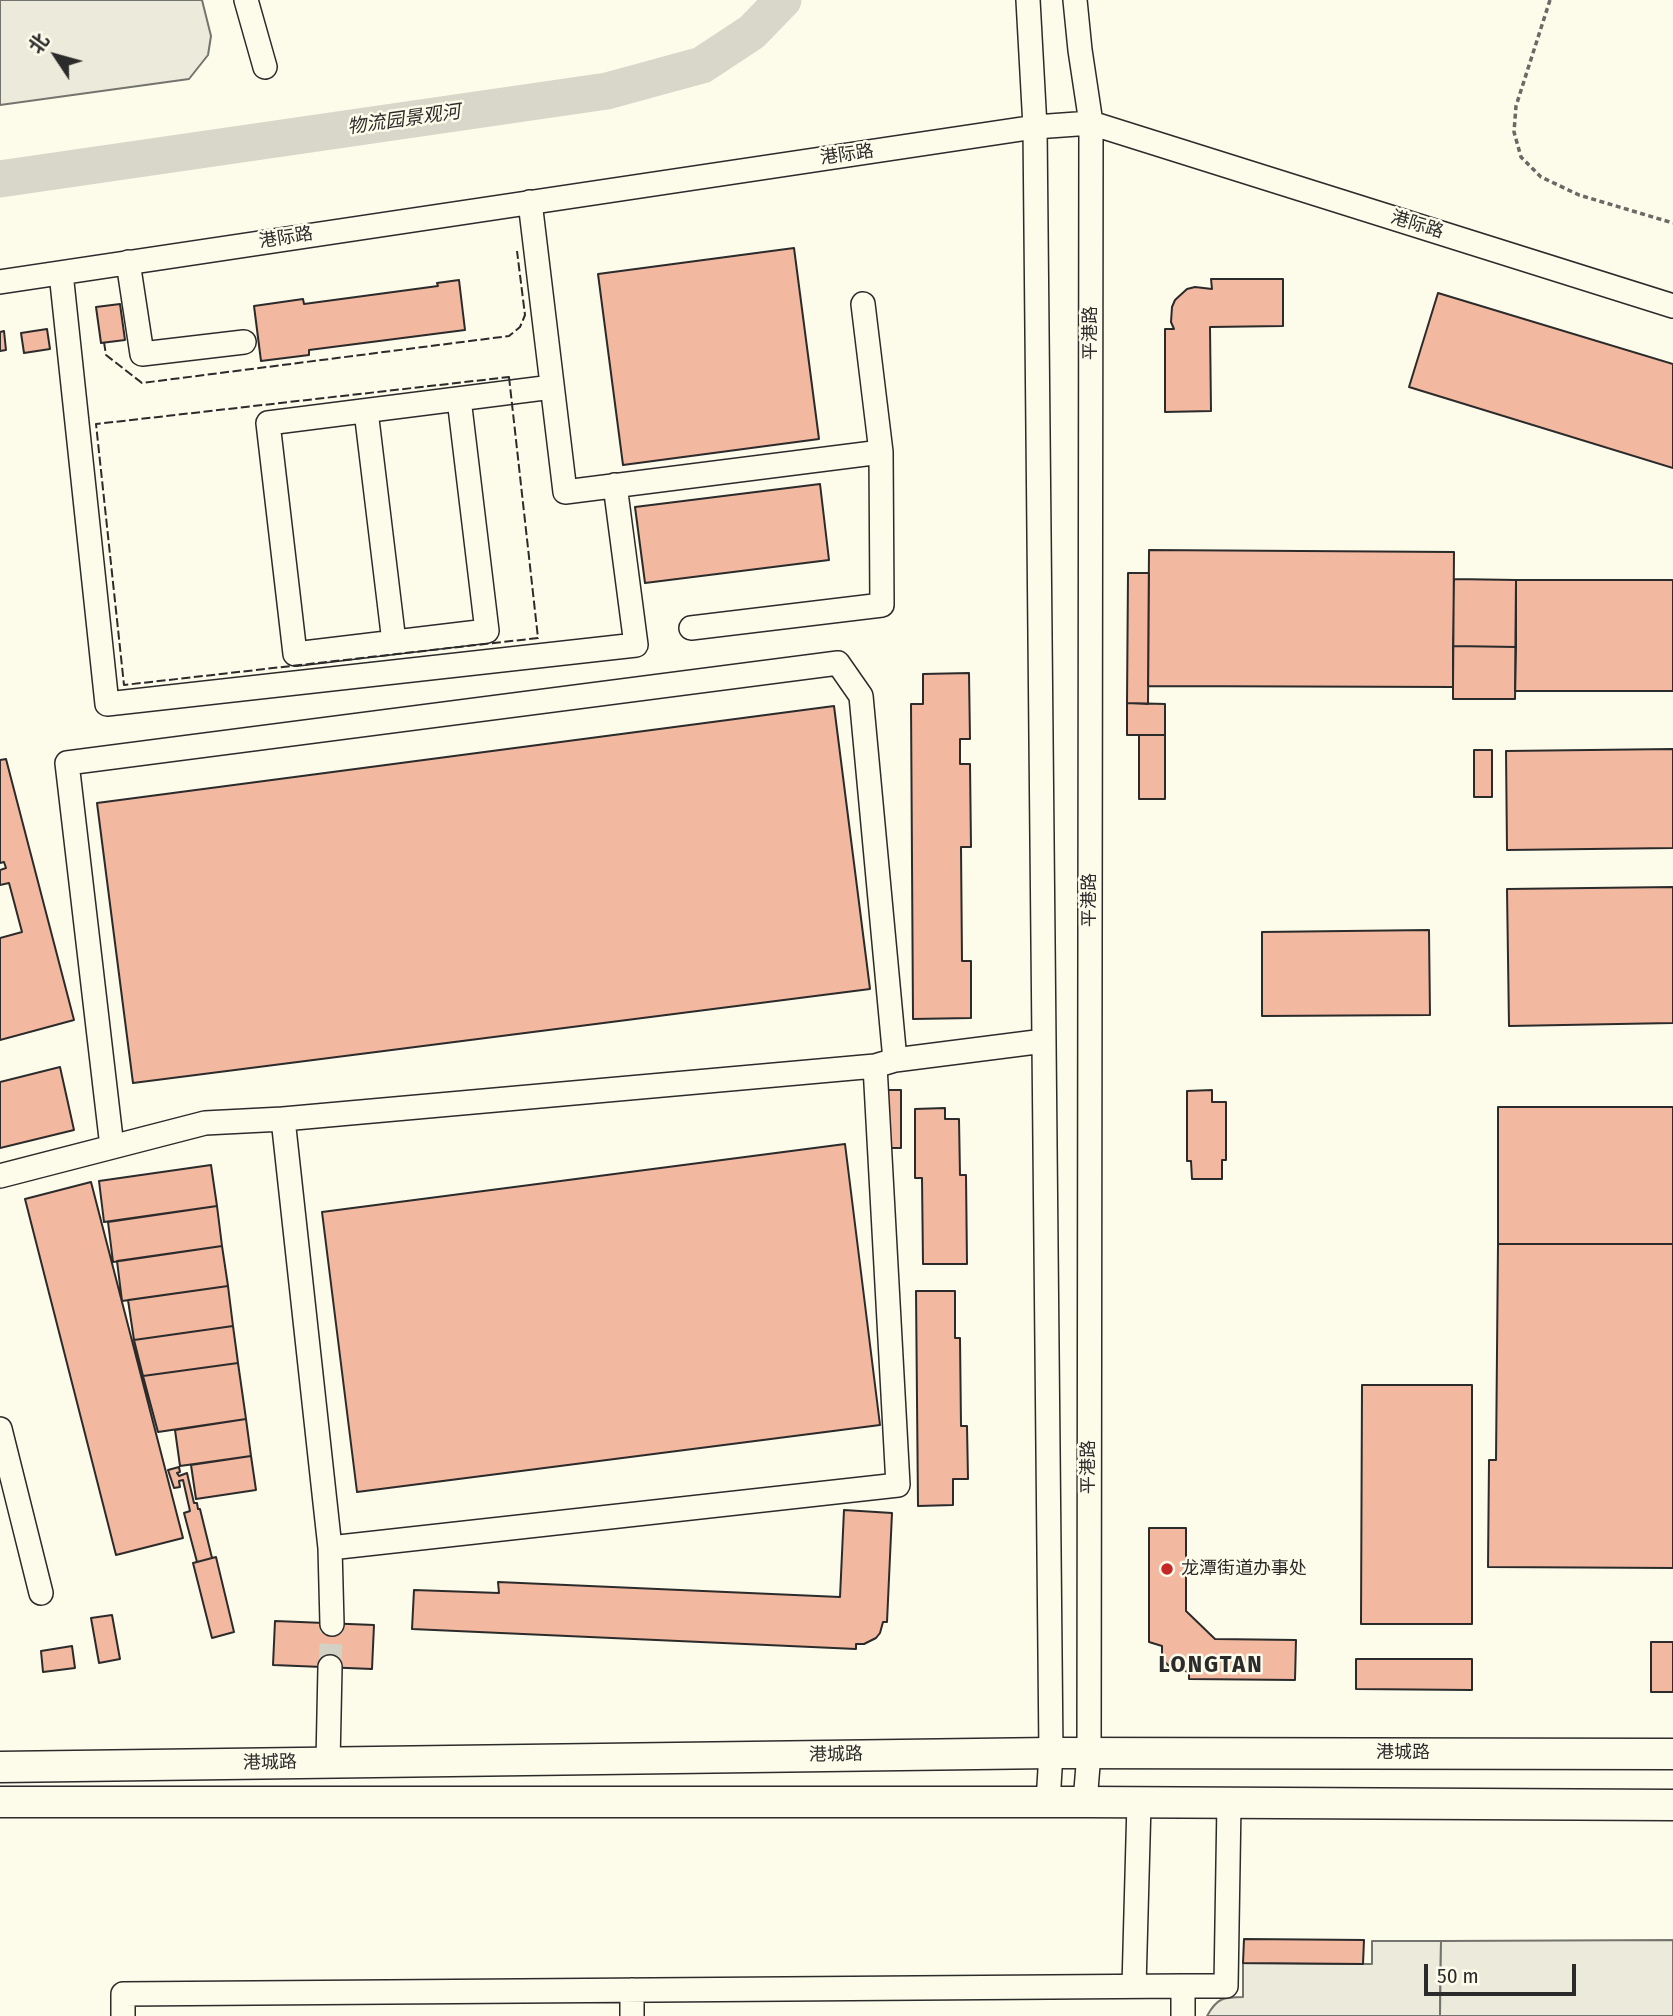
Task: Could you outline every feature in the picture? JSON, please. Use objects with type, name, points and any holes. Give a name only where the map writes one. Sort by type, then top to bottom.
[{"type":"main road","name":"港城路","points":[[0,1767],[1051,1753],[1673,1754]]},
{"type":"main road","points":[[0,1802],[1673,1805]]},
{"type":"street","points":[[1028,0],[1035,127],[1051,1753],[1048,1802]]},
{"type":"street","name":"平港路","points":[[1075,0],[1091,123],[1089,1753],[1085,1802]]},
{"type":"street","points":[[249,1],[265,67]]},
{"type":"street","name":"港际路","points":[[0,282],[1035,127],[1091,123],[1673,306]]},
{"type":"street","points":[[530,202],[565,492],[881,452]]},
{"type":"street","points":[[128,262],[142,354],[244,342]]},
{"type":"street","points":[[61,273],[107,704],[636,645],[615,485]]},
{"type":"street","points":[[691,628],[882,605],[881,452],[863,304]]},
{"type":"street","points":[[459,399],[487,631],[295,654],[268,423],[552,387]]},
{"type":"street","points":[[366,411],[394,642]]},
{"type":"street","points":[[112,1147],[67,763],[838,663],[861,696],[885,1063],[898,1485],[330,1548]]},
{"type":"street","points":[[0,1176],[205,1124],[885,1063],[1044,1041]]},
{"type":"street","points":[[283,1119],[330,1548],[332,1623]]},
{"type":"street","points":[[0,1429],[41,1593]]},
{"type":"street","points":[[328,1762],[330,1667]]},
{"type":"street","points":[[1134,1986],[1139,1803]]},
{"type":"street","points":[[123,2016],[123,1994],[1226,1986],[1230,1803]]},
{"type":"street","points":[[1183,1986],[1183,2016]]},
{"type":"street","points":[[632,1990],[632,2016]]},
{"type":"path","points":[[1550,0],[1516,106],[1514,132],[1521,157],[1541,177],[1579,195],[1673,223]]},
{"type":"shaded area","points":[[0,0],[202,0],[211,36],[208,55],[189,79],[0,105]]},
{"type":"shaded area","points":[[1673,1940],[1673,2016],[1440,2016],[1441,1941]]},
{"type":"shaded area","points":[[1372,1941],[1441,1941],[1440,2016],[1207,2016],[1221,2000],[1243,1997],[1243,1963],[1372,1964]]},
{"type":"building","points":[[794,248],[819,439],[623,465],[598,274]]},
{"type":"building","points":[[1211,279],[1283,279],[1283,326],[1210,327],[1211,411],[1165,412],[1165,329],[1174,329],[1171,322],[1172,307],[1175,300],[1187,289],[1212,289]]},
{"type":"building","points":[[459,280],[465,330],[309,350],[309,355],[261,361],[254,306],[303,299],[304,304],[438,286],[437,283]]},
{"type":"building","points":[[1438,293],[1673,364],[1673,468],[1409,387]]},
{"type":"building","points":[[120,304],[125,340],[101,343],[96,307]]},
{"type":"building","points":[[47,329],[50,349],[24,353],[21,333]]},
{"type":"building","points":[[4,331],[6,350],[0,351],[0,332]]},
{"type":"building","points":[[820,484],[829,560],[645,583],[635,507]]},
{"type":"building","points":[[1149,550],[1454,552],[1453,687],[1148,686]]},
{"type":"building","points":[[1128,573],[1149,573],[1148,704],[1127,703]]},
{"type":"building","points":[[1454,579],[1516,580],[1516,647],[1453,646]]},
{"type":"building","points":[[1516,580],[1673,580],[1673,691],[1515,691]]},
{"type":"building","points":[[1453,646],[1516,647],[1515,699],[1453,699]]},
{"type":"building","points":[[969,673],[970,739],[960,739],[960,764],[970,764],[971,847],[961,847],[962,961],[971,961],[971,1018],[913,1019],[911,704],[923,704],[923,674]]},
{"type":"building","points":[[1127,703],[1165,704],[1165,735],[1127,735]]},
{"type":"building","points":[[834,706],[870,989],[133,1083],[97,803]]},
{"type":"building","points":[[1139,735],[1165,735],[1165,799],[1139,799]]},
{"type":"building","points":[[1673,749],[1673,848],[1507,850],[1506,751]]},
{"type":"building","points":[[1474,750],[1492,750],[1492,797],[1474,797]]},
{"type":"building","points":[[6,759],[74,1020],[0,1040],[0,938],[22,932],[9,883],[0,885],[0,870],[6,868],[4,862],[0,863],[0,760]]},
{"type":"building","points":[[1673,887],[1673,1023],[1509,1026],[1507,889]]},
{"type":"building","points":[[1429,930],[1430,1015],[1262,1016],[1262,932]]},
{"type":"building","points":[[60,1067],[74,1130],[0,1148],[0,1082]]},
{"type":"building","points":[[887,1090],[901,1090],[901,1148],[887,1148]]},
{"type":"building","points":[[1212,1090],[1212,1102],[1226,1102],[1226,1160],[1222,1160],[1222,1179],[1192,1179],[1191,1161],[1187,1161],[1187,1091]]},
{"type":"building","points":[[1498,1107],[1673,1107],[1673,1244],[1498,1244]]},
{"type":"building","points":[[945,1108],[945,1119],[959,1119],[960,1175],[966,1175],[967,1264],[923,1264],[922,1178],[915,1178],[915,1109]]},
{"type":"building","points":[[845,1144],[880,1425],[357,1492],[322,1212]]},
{"type":"building","points":[[211,1165],[217,1206],[104,1222],[99,1181]]},
{"type":"building","points":[[91,1182],[183,1538],[116,1555],[25,1199]]},
{"type":"building","points":[[217,1206],[222,1246],[113,1262],[108,1222]]},
{"type":"building","points":[[1498,1244],[1673,1244],[1673,1568],[1488,1567],[1489,1460],[1496,1460]]},
{"type":"building","points":[[222,1246],[228,1286],[122,1301],[117,1261]]},
{"type":"building","points":[[228,1286],[233,1326],[134,1340],[128,1300]]},
{"type":"building","points":[[916,1291],[955,1291],[955,1338],[960,1338],[961,1426],[967,1426],[968,1479],[953,1479],[953,1505],[918,1506]]},
{"type":"building","points":[[233,1326],[238,1363],[143,1376],[134,1340]]},
{"type":"building","points":[[238,1363],[246,1419],[158,1432],[143,1376]]},
{"type":"building","points":[[1362,1385],[1472,1385],[1472,1624],[1361,1624]]},
{"type":"building","points":[[246,1419],[251,1456],[180,1466],[175,1430]]},
{"type":"building","points":[[251,1456],[256,1490],[196,1499],[191,1465]]},
{"type":"building","points":[[179,1467],[179,1476],[187,1473],[194,1503],[197,1503],[200,1509],[212,1558],[197,1562],[184,1513],[190,1511],[183,1480],[179,1481],[180,1487],[174,1488],[168,1470]]},
{"type":"building","points":[[844,1510],[892,1513],[887,1622],[883,1622],[876,1638],[864,1644],[856,1644],[856,1649],[412,1629],[414,1590],[499,1593],[498,1582],[840,1597]]},
{"type":"building","name":"龙潭街道办事处","points":[[1149,1528],[1186,1528],[1186,1611],[1215,1639],[1296,1640],[1295,1680],[1189,1679],[1189,1672],[1170,1667],[1165,1662],[1162,1658],[1162,1646],[1149,1642]]},
{"type":"building","points":[[216,1557],[234,1632],[212,1638],[193,1563]]},
{"type":"building","points":[[112,1615],[120,1659],[99,1663],[91,1618]]},
{"type":"building","points":[[275,1621],[374,1625],[372,1669],[273,1665]]},
{"type":"building","points":[[1651,1642],[1673,1642],[1673,1692],[1651,1692]]},
{"type":"building","points":[[72,1646],[75,1668],[43,1672],[41,1651]]},
{"type":"building","points":[[1356,1659],[1472,1659],[1472,1690],[1356,1689]]},
{"type":"building","points":[[1244,1939],[1364,1940],[1363,1964],[1243,1963]]},
{"type":"waterway","name":"物流园景观河","points":[[0,179],[607,91],[702,65],[752,32],[783,0]]},
{"type":"tunnel","points":[[330,1667],[332,1624]]},
{"type":"fence","points":[[104,342],[106,355],[142,383],[509,336],[520,327],[525,315],[517,251]]},
{"type":"fence","points":[[509,377],[538,638],[124,685],[96,424],[509,377]]},
{"type":"place","name":"龙潭街道办事处","points":[[1167,1569]]},
{"type":"district","name":"LONGTAN","points":[[1211,1665]]}]
